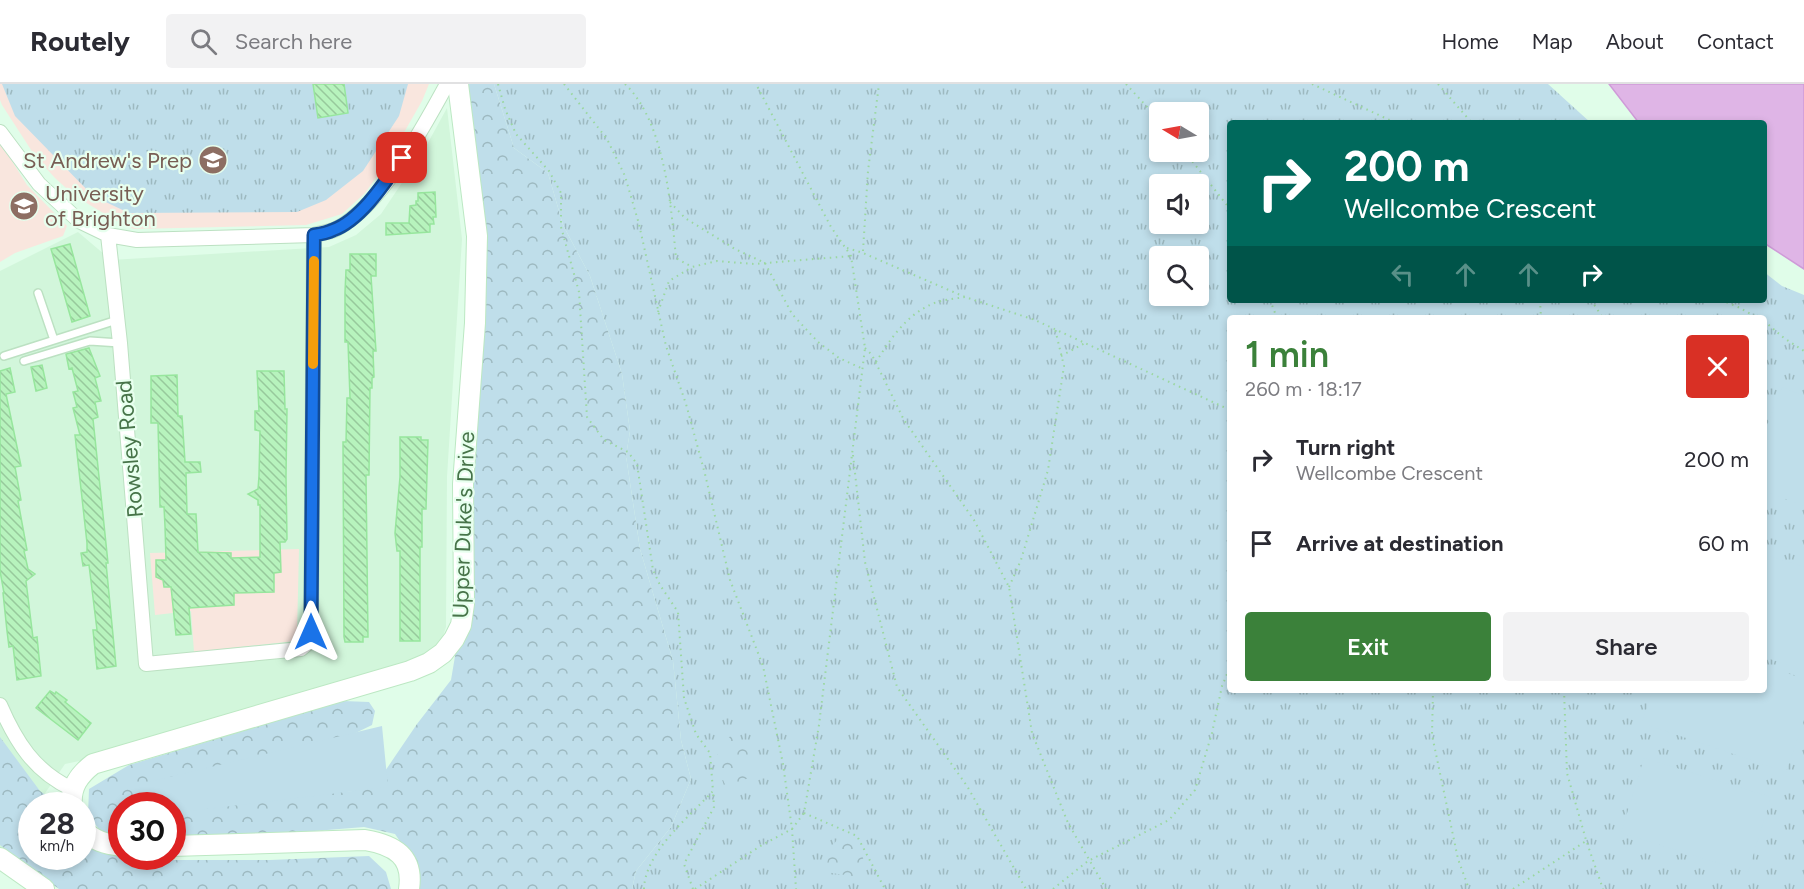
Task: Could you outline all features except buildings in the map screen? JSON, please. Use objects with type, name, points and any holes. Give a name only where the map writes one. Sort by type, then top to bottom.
[{"type":"main road","name":"Upper Duke's Drive","points":[[74,792],[81,774],[93,764],[410,671],[429,663],[443,653],[454,639],[461,625],[464,604],[463,484],[475,323],[477,236],[458,84]]},
{"type":"main road","points":[[186,846],[365,840],[382,843],[395,849],[404,858],[410,873],[409,889]]},
{"type":"main road","points":[[0,858],[45,889]]},
{"type":"street","points":[[0,132],[39,184],[79,220],[108,235],[137,240],[314,235],[335,230],[352,219],[379,191],[425,124],[447,84]]},
{"type":"street","name":"Rowsley Road","points":[[108,235],[120,343],[146,664],[301,649],[308,643],[311,632],[314,235]]},
{"type":"street","points":[[0,705],[8,724],[32,761],[66,792]]},
{"type":"lane","points":[[38,293],[54,340]]},
{"type":"lane","points":[[4,356],[117,320]]},
{"type":"lane","points":[[24,362],[90,341],[120,343]]},
{"type":"path","points":[[498,84],[505,109],[516,134],[549,171],[561,193],[561,227],[579,292],[588,417],[604,440],[628,452],[637,464],[653,570],[678,612],[684,698],[696,734],[710,753],[714,807],[684,864],[694,889],[792,829],[804,813],[819,725],[866,348],[851,256],[831,227],[756,84]]},
{"type":"path","points":[[564,84],[607,139],[625,176],[639,224],[657,313],[686,404],[730,580],[763,666],[783,764],[792,829],[796,889]]},
{"type":"path","points":[[625,84],[631,89],[651,123],[669,183],[676,258],[693,267]]},
{"type":"path","points":[[863,253],[868,171],[879,84]]},
{"type":"path","points":[[1126,84],[1149,109]]},
{"type":"path","points":[[1312,84],[1390,120]]},
{"type":"path","points":[[1438,84],[1469,120]]},
{"type":"path","points":[[1193,162],[1227,205]]},
{"type":"path","points":[[670,202],[685,218],[735,249],[765,263],[792,314],[818,342],[839,358],[862,369]]},
{"type":"path","points":[[846,248],[863,253],[965,297],[1035,320],[1227,409]]},
{"type":"path","points":[[657,313],[669,281],[693,267],[717,261],[765,263],[851,256]]},
{"type":"path","points":[[876,362],[886,345],[912,315],[930,304],[965,297]]},
{"type":"path","points":[[1727,303],[1752,315]]},
{"type":"path","points":[[1767,324],[1804,351]]},
{"type":"path","points":[[1009,587],[1021,560],[1048,470],[1064,366],[1055,329]]},
{"type":"path","points":[[1061,356],[1085,343]]},
{"type":"path","points":[[866,348],[872,354],[904,420],[974,520],[1009,587],[1032,733],[1068,823],[1106,889]]},
{"type":"path","points":[[853,451],[865,562],[897,687],[967,786],[1026,889]]},
{"type":"path","points":[[1053,889],[1088,861],[1168,820],[1195,790],[1227,674]]},
{"type":"path","points":[[1433,693],[1432,735],[1458,859],[1469,889]]},
{"type":"path","points":[[1564,693],[1567,773],[1603,889]]},
{"type":"path","points":[[644,889],[650,864],[659,849],[713,791]]},
{"type":"path","points":[[804,813],[857,836],[885,889]]},
{"type":"path","points":[[1513,889],[1586,840]]},
{"type":"shaded area","name":"St Andrew's Prep","points":[[0,84],[429,84],[422,101],[386,164],[365,193],[342,214],[306,225],[134,229],[123,225],[75,196],[55,178],[35,156],[2,105]]},
{"type":"shaded area","points":[[1609,84],[1804,84],[1804,269],[1767,245],[1767,120],[1637,120]]},
{"type":"shaded area","points":[[447,108],[462,239],[447,477],[446,627],[441,642],[428,655],[411,663],[89,759],[65,764],[46,792],[18,792],[18,834],[7,851],[0,847],[0,271],[78,232],[111,260],[329,247],[356,235],[381,214],[424,150]]},
{"type":"shaded area","name":"University of Brighton","points":[[0,142],[27,185],[67,226],[63,236],[15,253],[0,262]]},
{"type":"shaded area","points":[[299,549],[295,641],[194,652],[191,611],[155,615],[150,553]]},
{"type":"green space","name":"St Andrew's Prep","points":[[2,84],[408,84],[399,116],[363,171],[326,200],[297,212],[129,213],[93,196],[15,116]]},
{"type":"green space","points":[[465,84],[494,84],[514,148],[548,173],[563,225],[590,276],[622,374],[630,431],[626,456],[640,549],[673,661],[681,740],[691,779],[671,827],[636,871],[632,889],[420,889],[420,871],[395,834],[364,827],[278,834],[186,837],[186,805],[352,791],[381,777],[417,724],[451,680],[464,603],[472,459]]},
{"type":"green space","points":[[494,84],[1548,84],[1588,120],[1227,120],[1227,303],[1767,303],[1767,274],[1782,286],[1804,295],[1804,889],[632,889],[636,871],[671,827],[691,779],[681,740],[673,661],[640,549],[626,456],[630,431],[622,374],[590,276],[563,225],[548,173],[514,148]]},
{"type":"green space","points":[[1782,387],[1804,396],[1804,506],[1767,492],[1767,425]]},
{"type":"green space","points":[[1767,555],[1804,567],[1804,671],[1767,658]]},
{"type":"green space","points":[[1767,666],[1804,679],[1804,720],[1786,772],[1642,723],[1652,693],[1767,693]]},
{"type":"green space","points":[[343,701],[369,702],[375,711],[372,725],[339,741],[157,785],[150,792],[108,792],[108,838],[106,838],[96,825],[96,792],[89,792],[89,789],[129,765]]},
{"type":"green space","points":[[382,726],[388,787],[186,811],[186,792],[150,792],[148,782]]},
{"type":"green space","points":[[732,734],[752,749],[752,776],[727,789],[717,760],[720,749]]},
{"type":"green space","points":[[0,737],[41,792],[18,792],[18,858],[0,845]]},
{"type":"green space","points":[[1644,758],[1771,797],[1748,872],[1621,833]]},
{"type":"green space","points":[[840,836],[853,844],[860,852],[866,878],[825,872],[830,849]]},
{"type":"green space","points":[[96,844],[108,850],[108,870],[186,870],[186,860],[270,860],[369,856],[386,872],[391,889],[59,889],[34,870],[96,870]]},
{"type":"slow traffic","points":[[313,364],[314,261]]},
{"type":"place","name":"St Andrew's Prep","points":[[213,160]]},
{"type":"place","name":"University of Brighton","points":[[24,206]]},
{"type":"route","points":[[311,632],[314,235],[335,230],[352,219],[379,191],[402,158]]}]
